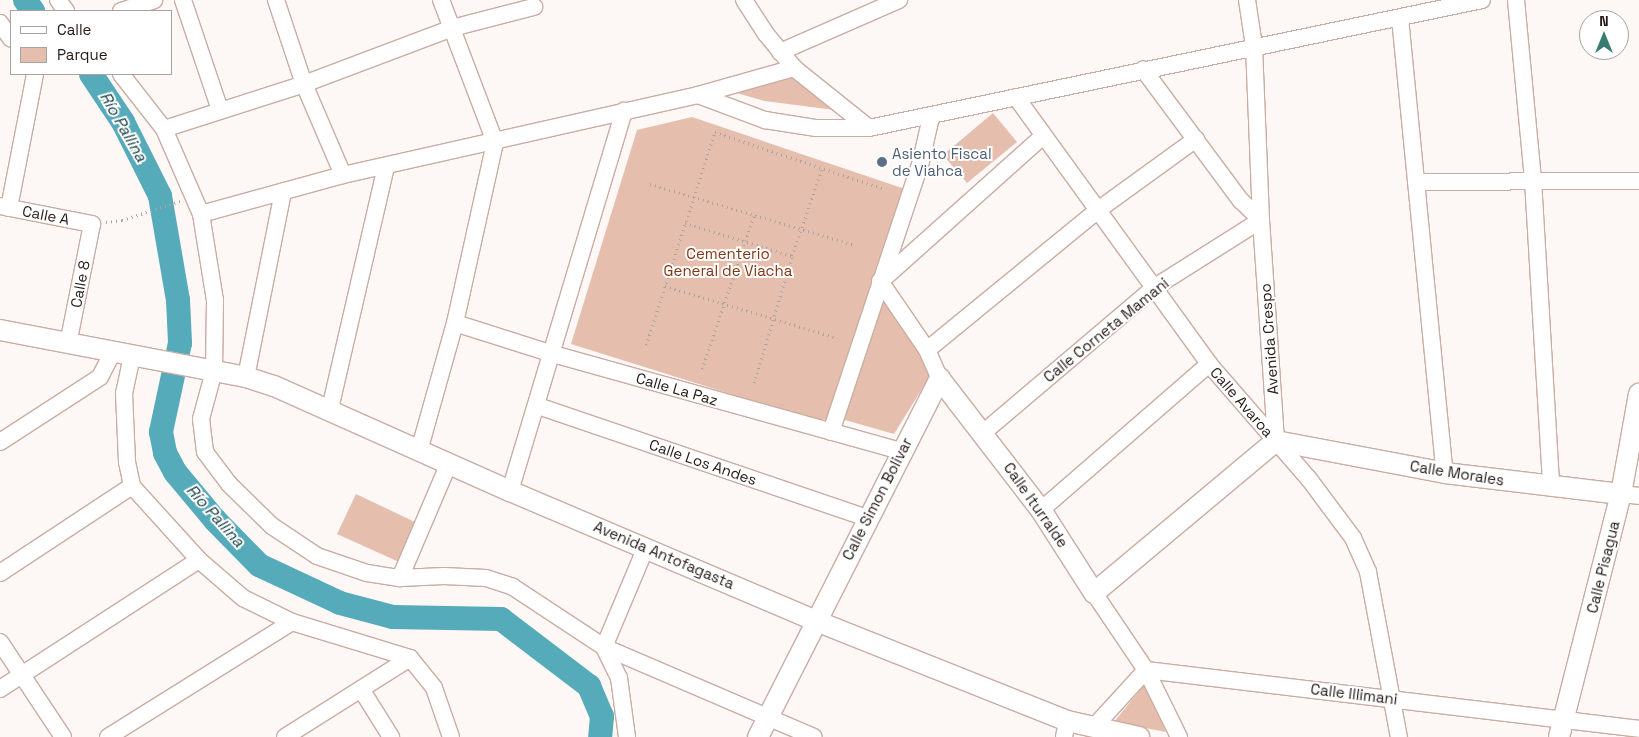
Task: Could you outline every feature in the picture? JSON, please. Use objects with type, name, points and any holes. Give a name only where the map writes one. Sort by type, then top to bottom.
[{"type":"main road","name":"Avenida Antofagasta","points":[[0,330],[246,377],[330,409],[510,491],[646,547],[1065,729],[1094,727],[1139,737]]},
{"type":"main road","name":"Calle Iturralde","points":[[940,379],[984,432],[1041,510],[1094,593]]},
{"type":"main road","name":"Calle Simon Bolivar","points":[[758,737],[901,451],[940,379]]},
{"type":"main road","name":"Calle Pisagua","points":[[1562,729],[1630,496],[1639,394]]},
{"type":"main road","name":"Calle Morales","points":[[1276,441],[1445,473],[1630,496]]},
{"type":"main road","points":[[1094,593],[1276,441]]},
{"type":"street","points":[[124,10],[154,0]]},
{"type":"street","points":[[183,0],[220,110]]},
{"type":"street","points":[[276,0],[304,84],[343,175]]},
{"type":"street","points":[[419,451],[455,323],[495,142],[441,0]]},
{"type":"street","points":[[744,0],[780,52],[794,68],[869,128]]},
{"type":"street","name":"Avenida Crespo","points":[[1247,0],[1254,46],[1261,220],[1276,441]]},
{"type":"street","points":[[698,95],[765,120],[816,128],[869,128],[931,117],[1143,69],[1482,0]]},
{"type":"street","points":[[1516,0],[1533,180],[1551,487]]},
{"type":"street","points":[[780,52],[889,1]]},
{"type":"street","points":[[164,129],[304,84],[452,28],[534,6]]},
{"type":"street","points":[[1400,18],[1445,473]]},
{"type":"street","points":[[0,23],[10,38]]},
{"type":"street","points":[[201,214],[343,175],[698,95],[794,68]]},
{"type":"street","points":[[1143,69],[1241,201],[1261,220]]},
{"type":"street","points":[[4,207],[35,75]]},
{"type":"street","points":[[121,75],[164,129],[201,214],[215,300],[214,371],[201,419],[205,452],[229,484],[272,526],[317,556],[367,574],[400,578],[444,576],[486,578],[513,587],[604,647],[814,737]]},
{"type":"street","name":"Calle Avaroa","points":[[1016,97],[1209,364],[1276,441],[1353,538],[1368,572],[1394,699],[1399,737]]},
{"type":"street","points":[[510,491],[538,406],[624,111]]},
{"type":"street","points":[[831,432],[921,161],[931,117]]},
{"type":"street","points":[[880,282],[1044,135]]},
{"type":"street","points":[[927,350],[1098,210],[1196,139]]},
{"type":"street","points":[[330,409],[386,166]]},
{"type":"street","points":[[1416,182],[1639,181]]},
{"type":"street","points":[[246,377],[284,192]]},
{"type":"street","name":"Calle A","points":[[4,207],[92,224]]},
{"type":"street","name":"Calle Corneta Mamani","points":[[984,432],[1155,287],[1261,220]]},
{"type":"street","name":"Calle 8","points":[[68,344],[92,224]]},
{"type":"street","name":"Calle Iturralde","points":[[880,282],[927,350],[940,379]]},
{"type":"street","name":"Calle La Paz","points":[[455,323],[553,354],[901,451]]},
{"type":"street","points":[[0,442],[132,356]]},
{"type":"street","points":[[132,356],[124,393],[127,462],[132,486],[199,560],[243,598],[292,622],[410,658],[434,688],[450,737]]},
{"type":"street","points":[[1041,510],[1209,364]]},
{"type":"street","name":"Calle Los Andes","points":[[538,406],[867,518]]},
{"type":"street","points":[[400,578],[449,463]]},
{"type":"street","points":[[0,573],[132,486]]},
{"type":"street","points":[[627,737],[619,678],[604,647],[646,547]]},
{"type":"street","points":[[0,689],[199,560]]},
{"type":"street","name":"Calle Iturralde","points":[[1094,593],[1146,670],[1180,737]]},
{"type":"street","points":[[108,737],[292,622]]},
{"type":"street","points":[[0,642],[62,737]]},
{"type":"street","points":[[285,737],[410,658]]},
{"type":"street","points":[[1094,727],[1146,670]]},
{"type":"street","name":"Calle Illimani","points":[[1146,670],[1394,699],[1562,729],[1639,729]]},
{"type":"street","points":[[361,689],[391,737]]},
{"type":"path","points":[[646,345],[715,132],[884,189]]},
{"type":"path","points":[[754,383],[792,256],[822,168]]},
{"type":"path","points":[[650,184],[854,245]]},
{"type":"path","points":[[122,220],[173,204]]},
{"type":"path","points":[[702,369],[754,215]]},
{"type":"path","points":[[686,223],[792,256]]},
{"type":"path","points":[[665,286],[837,338]]},
{"type":"green space","points":[[799,76],[842,111],[765,101],[733,92]]},
{"type":"green space","points":[[993,113],[1017,142],[967,183],[943,155]]},
{"type":"green space","name":"Cementerio General de Viacha","points":[[692,117],[905,189],[827,419],[817,421],[571,344],[637,130]]},
{"type":"green space","points":[[883,300],[933,371],[894,434],[838,418]]},
{"type":"green space","points":[[356,494],[417,523],[399,562],[337,534]]},
{"type":"green space","points":[[1144,685],[1166,732],[1114,722]]},
{"type":"waterway","name":"Río Pallina","points":[[25,0],[32,10]]},
{"type":"waterway","name":"Río Pallina","points":[[92,75],[123,122],[160,196],[178,300],[180,343],[161,432],[165,453],[175,472],[215,520],[259,565],[340,603],[393,617],[501,619],[589,686],[602,716],[600,737]]},
{"type":"place","name":"Asiento Fiscal de Viahca","points":[[882,162]]}]
